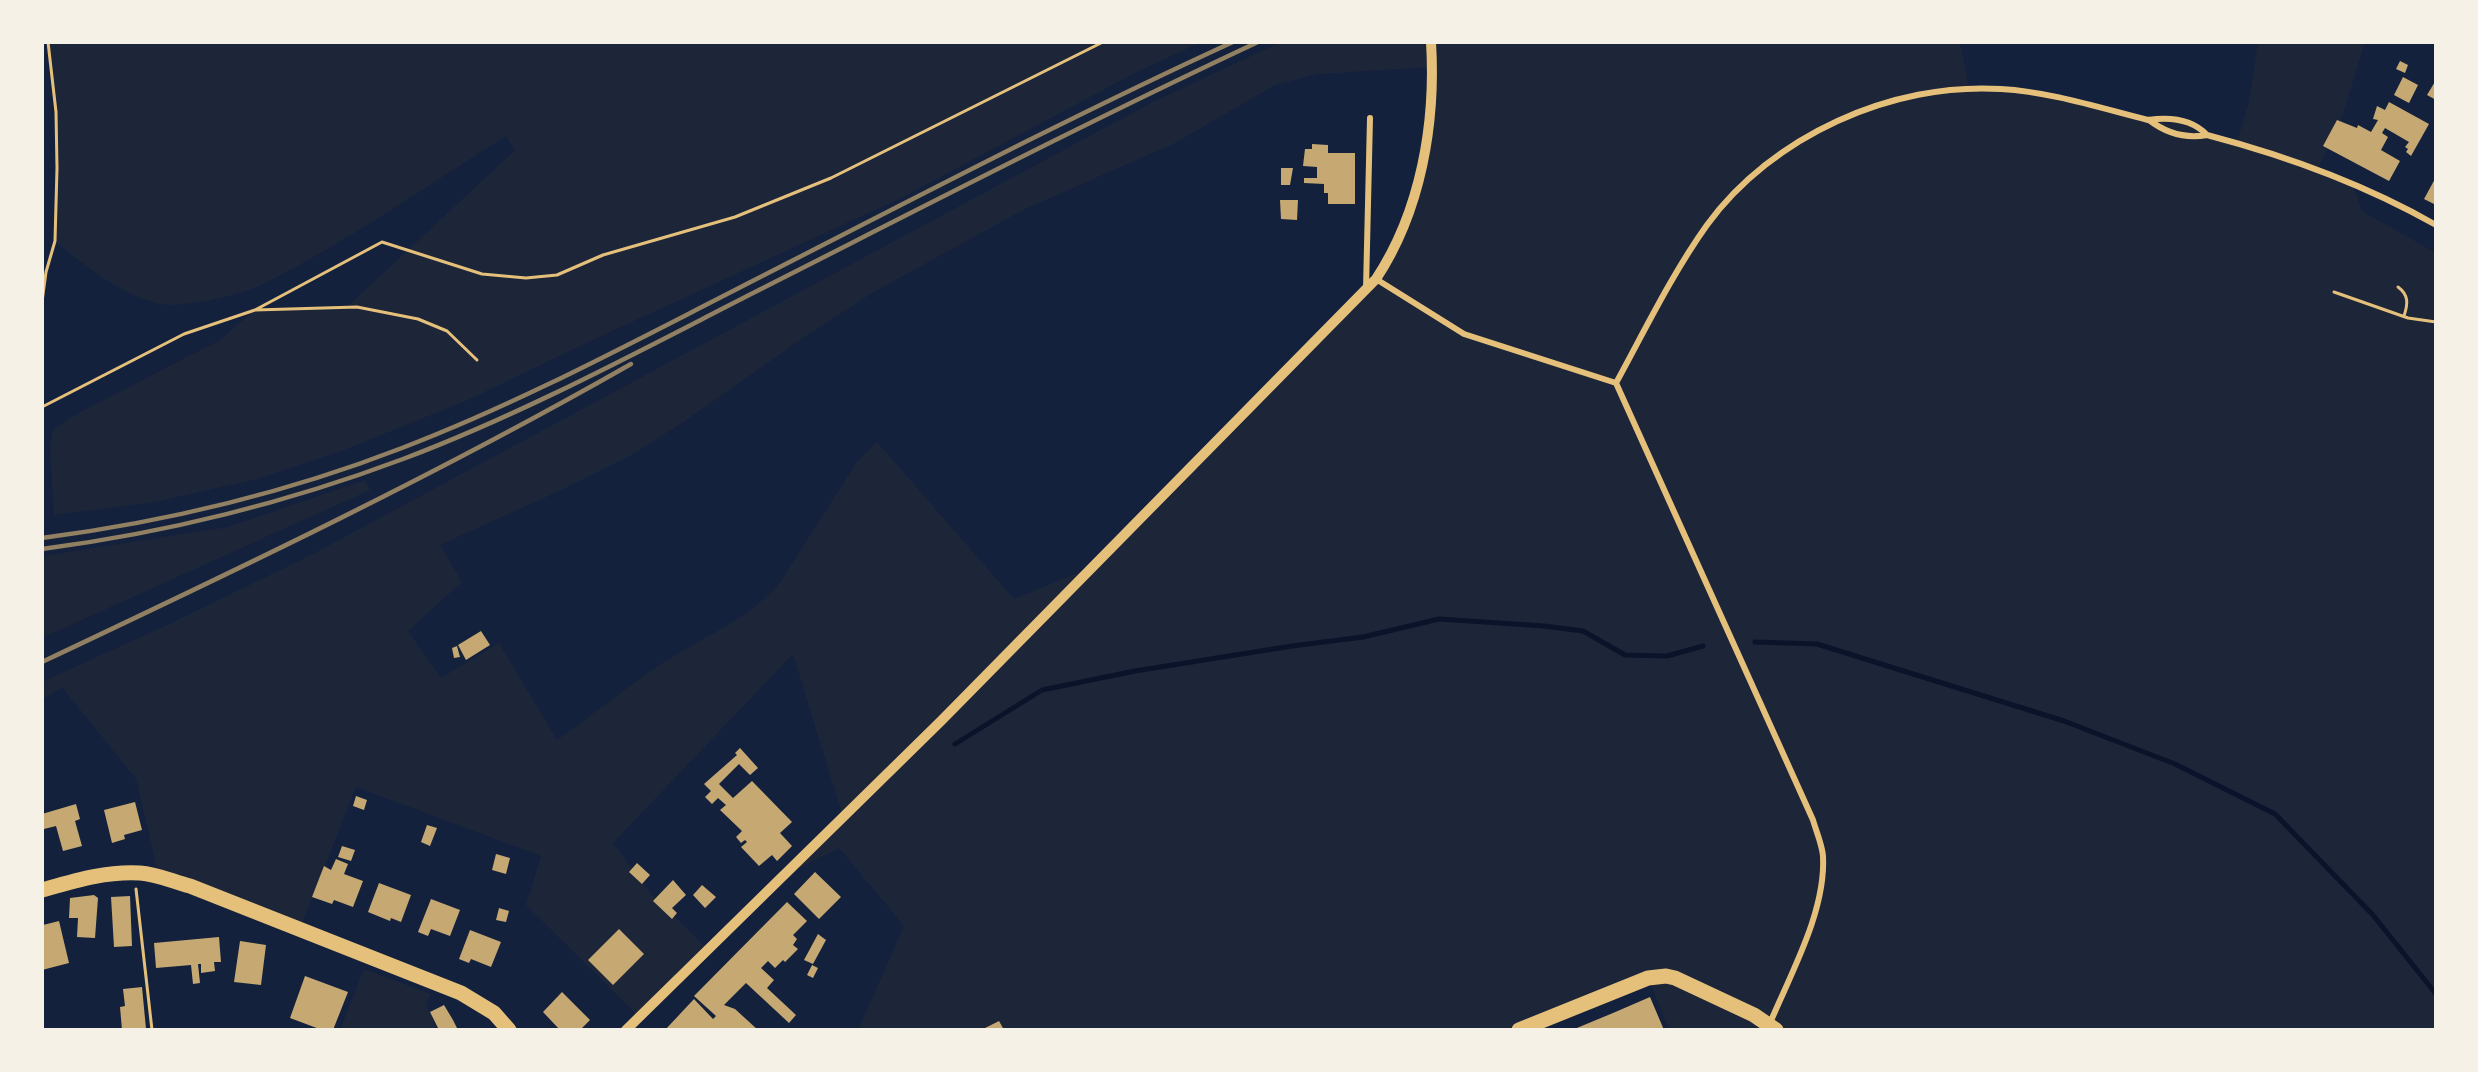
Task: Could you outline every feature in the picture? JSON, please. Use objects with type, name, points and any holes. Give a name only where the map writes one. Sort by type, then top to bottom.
[{"type":"main road","points":[[42,890],[118,873],[159,877],[190,886],[461,993],[494,1013],[509,1030]]},
{"type":"main road","points":[[1519,1030],[1648,978],[1666,976],[1773,1027]]},
{"type":"street","points":[[626,1030],[949,713],[1376,279],[1394,252],[1421,171],[1432,99],[1431,42]]},
{"type":"street","points":[[1616,383],[1667,289],[1708,225],[1734,194],[1763,168],[1815,131],[1900,99],[1969,88],[2030,92],[2148,120],[2164,118],[2197,125],[2206,135]]},
{"type":"street","points":[[1366,289],[1370,118]]},
{"type":"street","points":[[2148,120],[2164,132],[2194,137],[2206,135],[2288,158],[2344,179],[2436,225]]},
{"type":"street","points":[[1376,279],[1464,334],[1616,383],[1808,809],[1823,853],[1823,885],[1817,911],[1773,1027]]},
{"type":"path","points":[[42,302],[46,272],[54,241],[57,168],[56,112],[48,42]]},
{"type":"path","points":[[42,407],[184,334],[255,310],[382,242],[482,274],[526,278],[557,275],[603,255],[735,217],[831,178],[1103,42]]},
{"type":"path","points":[[2398,287],[2405,292],[2408,304],[2404,316]]},
{"type":"path","points":[[2334,292],[2404,316],[2436,322]]},
{"type":"path","points":[[255,310],[357,307],[418,318],[447,331],[477,360]]},
{"type":"path","points":[[42,377],[42,394]]},
{"type":"path","points":[[134,873],[152,1030]]},
{"type":"shaded area","points":[[48,42],[1201,42],[1133,74],[903,197],[468,400],[344,450],[257,479],[150,503],[54,515],[50,448],[53,430],[71,417],[220,340],[255,310],[348,306],[515,150],[506,136],[357,231],[255,288],[194,303],[166,305],[155,303],[114,285],[55,241],[56,112]]},
{"type":"shaded area","points":[[1281,42],[1425,42],[1432,65],[1435,42],[1960,42],[1969,88],[2030,92],[2148,120],[2164,118],[2197,125],[2207,135],[2237,142],[2249,102],[2258,42],[2365,42],[2343,114],[2318,169],[2352,182],[2362,211],[2436,253],[2436,1030],[1669,1030],[1648,978],[1519,1030],[858,1030],[904,926],[839,848],[783,876],[843,817],[793,654],[613,843],[651,894],[708,949],[639,1017],[526,905],[541,856],[356,787],[300,929],[159,877],[136,779],[62,687],[42,700],[42,682],[165,626],[311,555],[1151,103]],"holes":[[[1432,67],[1421,171],[1376,279],[1095,566],[1014,599],[877,442],[857,462],[779,584],[766,597],[737,619],[658,666],[557,740],[499,643],[441,678],[408,631],[462,582],[440,545],[630,456],[872,293],[1023,210],[1175,143],[1275,85],[1318,74]]]},
{"type":"shaded area","points":[[365,480],[370,490],[42,638],[42,556],[228,527]]},
{"type":"shaded area","points":[[364,969],[431,994],[426,1005],[437,1030],[340,1030]]},
{"type":"building","points":[[2400,61],[2408,65],[2405,73],[2396,69]]},
{"type":"building","points":[[2403,77],[2418,85],[2409,103],[2394,95]]},
{"type":"building","points":[[2436,80],[2436,100],[2427,95]]},
{"type":"building","points":[[2389,102],[2429,124],[2411,156],[2406,152],[2408,149],[2405,147],[2409,142],[2385,128],[2382,133],[2388,137],[2381,150],[2400,161],[2389,181],[2323,146],[2337,120],[2357,128],[2358,125],[2371,132],[2378,120],[2373,119],[2377,106],[2385,110]]},
{"type":"building","points":[[1312,144],[1328,145],[1328,153],[1355,153],[1355,204],[1328,204],[1328,193],[1324,193],[1324,184],[1304,183],[1304,178],[1317,178],[1317,167],[1303,166],[1305,149],[1312,149]]},
{"type":"building","points":[[1281,168],[1293,168],[1290,185],[1281,185]]},
{"type":"building","points":[[2436,177],[2436,205],[2424,199]]},
{"type":"building","points":[[1280,200],[1298,200],[1297,220],[1281,219]]},
{"type":"building","points":[[481,631],[490,645],[466,660],[458,645]]},
{"type":"building","points":[[457,646],[460,657],[454,658],[452,648]]},
{"type":"building","points":[[740,748],[758,768],[750,775],[739,764],[719,784],[733,798],[752,781],[792,822],[780,833],[792,846],[777,861],[772,855],[759,866],[741,847],[747,842],[745,840],[741,843],[736,837],[742,831],[720,810],[726,805],[718,798],[712,804],[705,797],[711,791],[704,784],[737,755],[735,753]]},
{"type":"building","points":[[356,796],[367,800],[364,810],[353,806]]},
{"type":"building","points":[[135,802],[142,830],[124,835],[125,839],[112,843],[104,810]]},
{"type":"building","points":[[76,804],[80,819],[75,821],[82,846],[63,851],[56,826],[44,829],[42,814]]},
{"type":"building","points":[[427,825],[437,828],[430,846],[421,842]]},
{"type":"building","points":[[342,846],[355,850],[351,861],[338,857]]},
{"type":"building","points":[[496,854],[510,858],[506,874],[492,870]]},
{"type":"building","points":[[336,859],[348,864],[344,874],[363,881],[353,907],[334,900],[332,904],[312,897],[324,866],[331,870]]},
{"type":"building","points":[[637,863],[650,875],[642,884],[629,872]]},
{"type":"building","points":[[815,872],[841,897],[819,919],[794,894]]},
{"type":"building","points":[[673,880],[686,895],[672,908],[677,913],[672,919],[653,901]]},
{"type":"building","points":[[379,883],[411,895],[401,922],[391,918],[390,921],[368,912]]},
{"type":"building","points":[[702,885],[716,897],[705,908],[693,895]]},
{"type":"building","points":[[94,895],[98,898],[95,938],[77,937],[78,918],[69,918],[70,898]]},
{"type":"building","points":[[130,896],[132,946],[114,947],[111,897]]},
{"type":"building","points":[[431,899],[460,910],[450,936],[431,929],[428,936],[418,932]]},
{"type":"building","points":[[787,902],[807,921],[793,935],[797,939],[793,945],[798,949],[775,968],[768,961],[761,968],[774,980],[767,988],[796,1015],[789,1023],[746,983],[724,1005],[735,1009],[758,1030],[665,1030],[694,999],[713,1019],[716,1016],[694,996]]},
{"type":"building","points":[[499,908],[509,911],[506,922],[496,920]]},
{"type":"building","points":[[59,921],[69,963],[42,970],[43,925]]},
{"type":"building","points":[[619,929],[644,954],[613,985],[588,960]]},
{"type":"building","points":[[470,930],[501,942],[491,967],[471,959],[469,963],[459,959]]},
{"type":"building","points":[[818,934],[826,940],[813,964],[804,960]]},
{"type":"building","points":[[219,937],[221,962],[214,962],[215,971],[201,973],[201,964],[198,964],[200,983],[193,984],[191,965],[156,968],[154,943]]},
{"type":"building","points":[[240,941],[266,945],[261,985],[234,982]]},
{"type":"building","points":[[812,965],[818,968],[813,978],[807,975]]},
{"type":"building","points":[[305,976],[348,992],[333,1030],[322,1030],[290,1018]]},
{"type":"building","points":[[142,987],[146,1029],[122,1030],[120,1007],[125,1006],[123,989]]},
{"type":"building","points":[[562,992],[590,1020],[580,1030],[560,1030],[543,1012]]},
{"type":"building","points":[[1650,997],[1664,1030],[1572,1030],[1613,1013]]},
{"type":"building","points":[[444,1005],[458,1030],[439,1030],[430,1012]]},
{"type":"building","points":[[999,1021],[1004,1030],[986,1030],[985,1028]]},
{"type":"waterway","points":[[955,744],[1042,690],[1135,671],[1363,637],[1439,619],[1583,631],[1625,655],[1667,656],[1703,646]]},
{"type":"waterway","points":[[1755,642],[1817,644],[2064,721],[2175,764],[2275,814],[2373,915],[2436,994]]},
{"type":"railway","points":[[42,538],[134,524],[225,504],[314,479],[445,431],[571,373],[1046,132],[1233,42]]},
{"type":"railway","points":[[42,549],[179,525],[270,503],[359,475],[448,441],[582,380],[1006,165],[1258,42]]},
{"type":"railway","points":[[42,662],[413,481],[631,364]]}]
